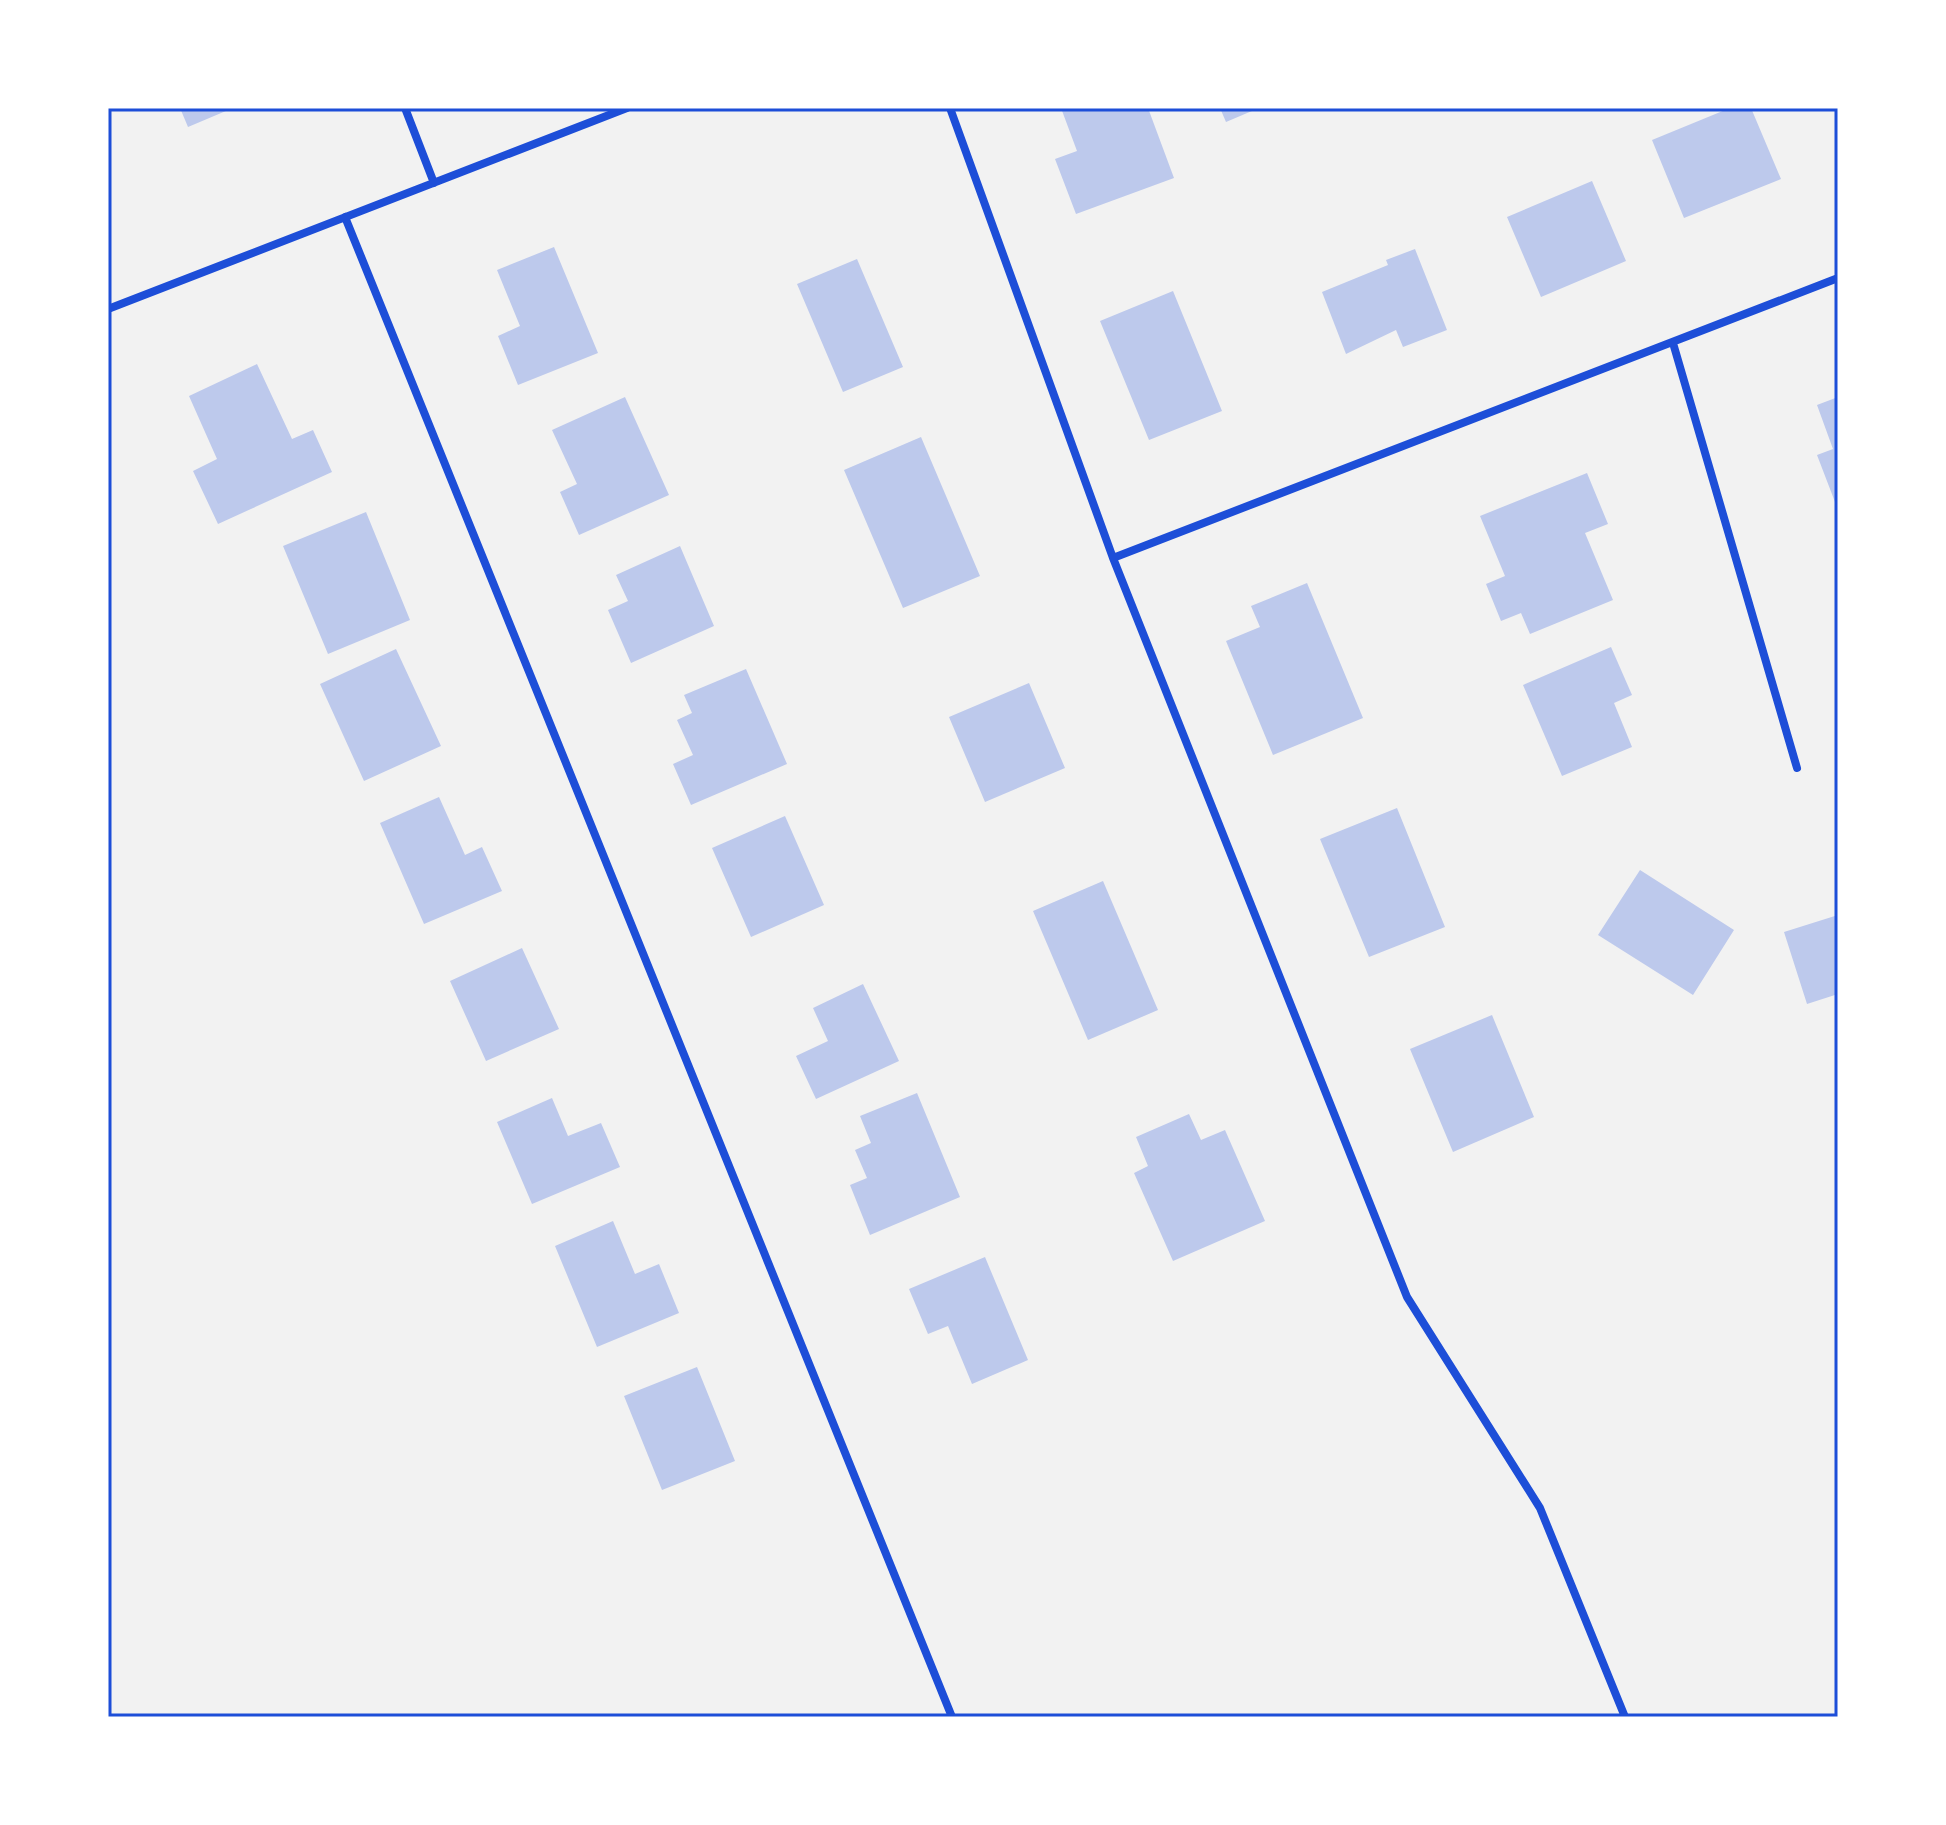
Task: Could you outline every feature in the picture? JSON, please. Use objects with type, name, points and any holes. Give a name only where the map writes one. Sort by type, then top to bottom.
[{"type":"street","points":[[405,108],[434,183]]},
{"type":"street","points":[[108,309],[627,108]]},
{"type":"street","points":[[950,108],[1113,558],[1407,1297],[1540,1508],[1625,1717]]},
{"type":"street","points":[[345,217],[952,1717]]},
{"type":"street","points":[[1113,558],[1838,278]]},
{"type":"street","points":[[1673,343],[1797,768]]},
{"type":"building","points":[[180,108],[233,108],[188,127]]},
{"type":"building","points":[[1061,108],[1148,108],[1174,178],[1076,214],[1055,159],[1077,151]]},
{"type":"building","points":[[1220,108],[1259,108],[1226,122]]},
{"type":"building","points":[[1730,108],[1751,108],[1781,179],[1684,218],[1652,140]]},
{"type":"building","points":[[1592,181],[1626,261],[1541,297],[1507,217]]},
{"type":"building","points":[[554,247],[598,353],[518,385],[498,336],[520,326],[497,270]]},
{"type":"building","points":[[1415,249],[1447,330],[1403,347],[1396,330],[1346,354],[1322,292],[1388,265],[1386,260]]},
{"type":"building","points":[[857,259],[903,367],[843,392],[797,284]]},
{"type":"building","points":[[1173,291],[1222,411],[1149,440],[1100,321]]},
{"type":"building","points":[[257,364],[292,439],[313,430],[332,472],[218,524],[193,471],[217,459],[189,396]]},
{"type":"building","points":[[625,397],[669,495],[579,535],[560,492],[577,484],[552,430]]},
{"type":"building","points":[[1838,397],[1838,501],[1835,502],[1817,455],[1833,449],[1817,405]]},
{"type":"building","points":[[921,437],[980,576],[903,608],[844,470]]},
{"type":"building","points":[[1587,473],[1608,524],[1585,533],[1613,600],[1530,634],[1521,613],[1501,621],[1486,584],[1505,576],[1480,516]]},
{"type":"building","points":[[366,512],[410,620],[328,654],[283,546]]},
{"type":"building","points":[[680,546],[714,626],[631,663],[608,610],[628,601],[616,575]]},
{"type":"building","points":[[1307,583],[1363,718],[1273,755],[1226,641],[1260,627],[1251,606]]},
{"type":"building","points":[[1611,647],[1632,695],[1614,703],[1632,747],[1562,776],[1523,685]]},
{"type":"building","points":[[396,649],[441,746],[364,781],[320,684]]},
{"type":"building","points":[[746,669],[787,764],[691,805],[673,764],[693,755],[677,720],[692,713],[684,695]]},
{"type":"building","points":[[1029,683],[1065,768],[985,802],[949,717]]},
{"type":"building","points":[[439,797],[465,855],[482,847],[502,891],[424,924],[380,823]]},
{"type":"building","points":[[1397,808],[1445,927],[1369,957],[1320,839]]},
{"type":"building","points":[[785,816],[824,905],[751,937],[712,848]]},
{"type":"building","points":[[1640,870],[1734,930],[1693,995],[1598,935]]},
{"type":"building","points":[[1103,881],[1158,1010],[1088,1040],[1033,911]]},
{"type":"building","points":[[1838,915],[1838,994],[1807,1004],[1784,932]]},
{"type":"building","points":[[522,948],[559,1029],[486,1061],[450,981]]},
{"type":"building","points":[[863,984],[899,1061],[816,1099],[796,1056],[828,1041],[813,1008]]},
{"type":"building","points":[[1492,1015],[1534,1117],[1453,1152],[1410,1049]]},
{"type":"building","points":[[917,1093],[960,1197],[870,1235],[850,1185],[867,1178],[855,1150],[871,1143],[860,1116]]},
{"type":"building","points":[[552,1098],[568,1136],[601,1123],[620,1167],[532,1204],[497,1122]]},
{"type":"building","points":[[1189,1114],[1201,1140],[1225,1130],[1265,1221],[1173,1261],[1134,1173],[1148,1166],[1136,1137]]},
{"type":"building","points":[[613,1221],[635,1274],[659,1264],[679,1313],[597,1347],[555,1246]]},
{"type":"building","points":[[985,1257],[1028,1360],[972,1384],[948,1326],[928,1334],[909,1289]]},
{"type":"building","points":[[697,1367],[735,1461],[662,1490],[624,1396]]}]
